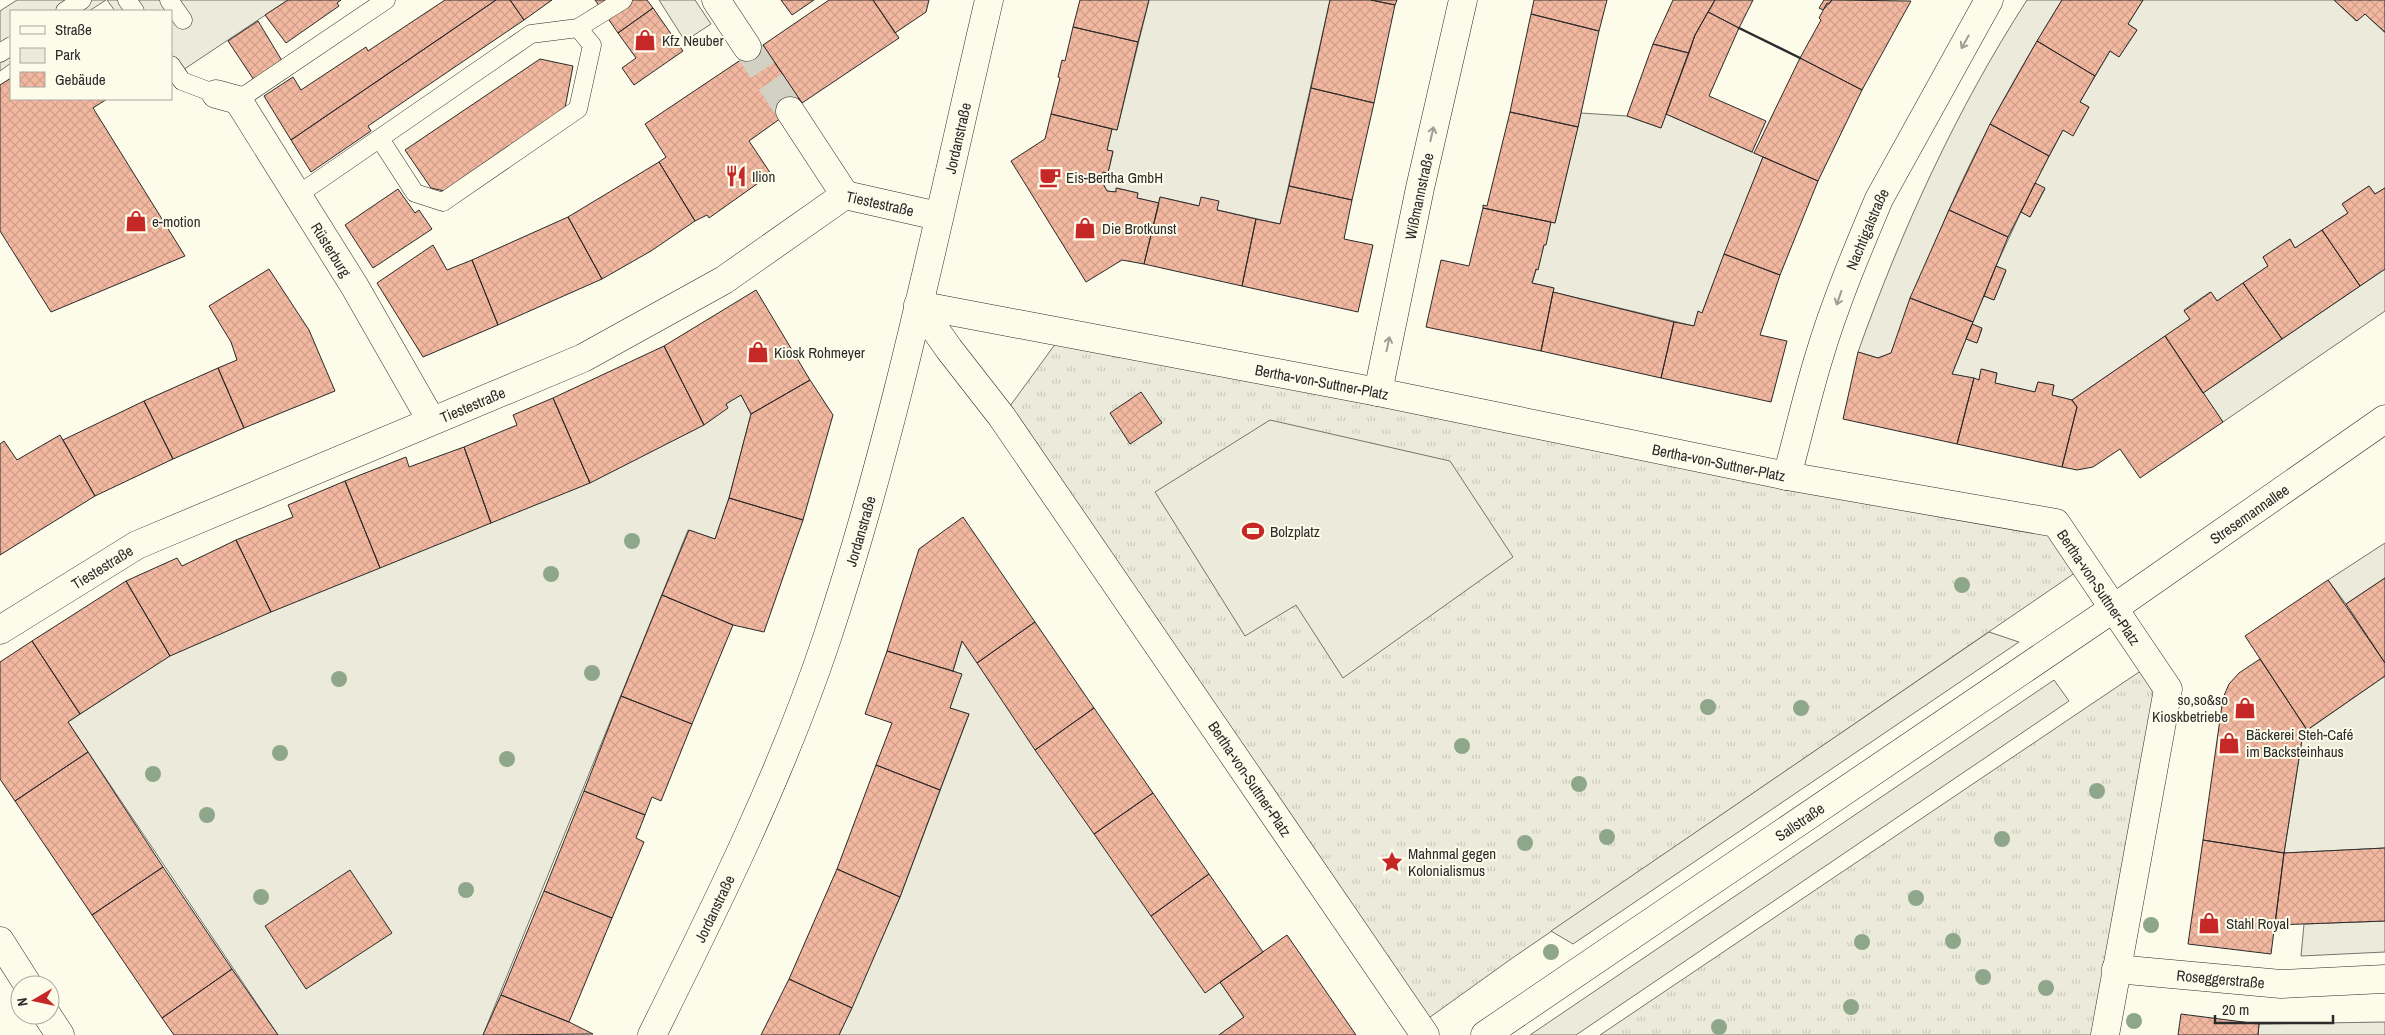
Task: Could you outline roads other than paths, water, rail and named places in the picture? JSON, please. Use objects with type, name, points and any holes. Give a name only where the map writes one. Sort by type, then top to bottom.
[{"type":"street","points":[[716,0],[747,46]]},
{"type":"street","name":"Jordanstraße","points":[[652,1035],[702,934],[774,778],[826,640],[877,476],[989,0]]},
{"type":"street","name":"Wißmannstraße","points":[[1378,392],[1420,188],[1463,0]]},
{"type":"street","name":"Nachtigalstraße","points":[[1787,476],[1819,357],[1846,278],[1879,199],[1989,0]]},
{"type":"street","name":"Rüsterburg","points":[[227,97],[296,196],[355,287],[431,420]]},
{"type":"street","points":[[790,112],[845,195]]},
{"type":"street","name":"Tiestestraße","points":[[0,630],[137,545],[431,420],[583,358],[724,280],[845,195],[938,216]]},
{"type":"street","name":"Bertha-von-Suttner-Platz","points":[[918,305],[1378,392],[1787,476],[2056,523],[2168,689],[2104,1035]]},
{"type":"street","name":"Bertha-von-Suttner-Platz","points":[[918,305],[949,349],[1008,425],[1425,1035]]},
{"type":"street","name":"Stresemannallee","points":[[2114,608],[2385,418]]},
{"type":"street","name":"Sallstraße","points":[[1485,1035],[2114,608]]},
{"type":"street","points":[[0,941],[22,975]]},
{"type":"street","name":"Roseggerstraße","points":[[2116,969],[2281,984],[2385,979]]},
{"type":"lane","points":[[67,10],[82,0]]},
{"type":"lane","points":[[169,0],[183,20]]},
{"type":"lane","points":[[172,66],[182,81],[227,97],[386,0]]},
{"type":"lane","points":[[296,196],[531,34],[578,28],[623,0]]},
{"type":"lane","points":[[380,139],[416,194],[443,202],[578,109],[592,45],[578,28]]},
{"type":"tunnel","points":[[747,47],[790,111]]},
{"type":"place","name":"Kfz Neuber","points":[[645,40]]},
{"type":"place","name":"Ilion","points":[[736,176]]},
{"type":"place","name":"Eis-Bertha GmbH","points":[[1050,177]]},
{"type":"place","name":"e-motion","points":[[136,221]]},
{"type":"place","name":"Die Brotkunst","points":[[1085,228]]},
{"type":"place","name":"Kiosk Rohmeyer","points":[[758,352]]},
{"type":"place","name":"Bolzplatz","points":[[1253,531]]},
{"type":"place","name":"so,so&so Kioskbetriebe","points":[[2245,708]]},
{"type":"place","name":"Bäckerei Steh-Café im Backsteinhaus","points":[[2229,743]]},
{"type":"place","name":"Mahnmal gegen Kolonialismus","points":[[1392,862]]},
{"type":"place","name":"Stahl Royal","points":[[2209,923]]}]
